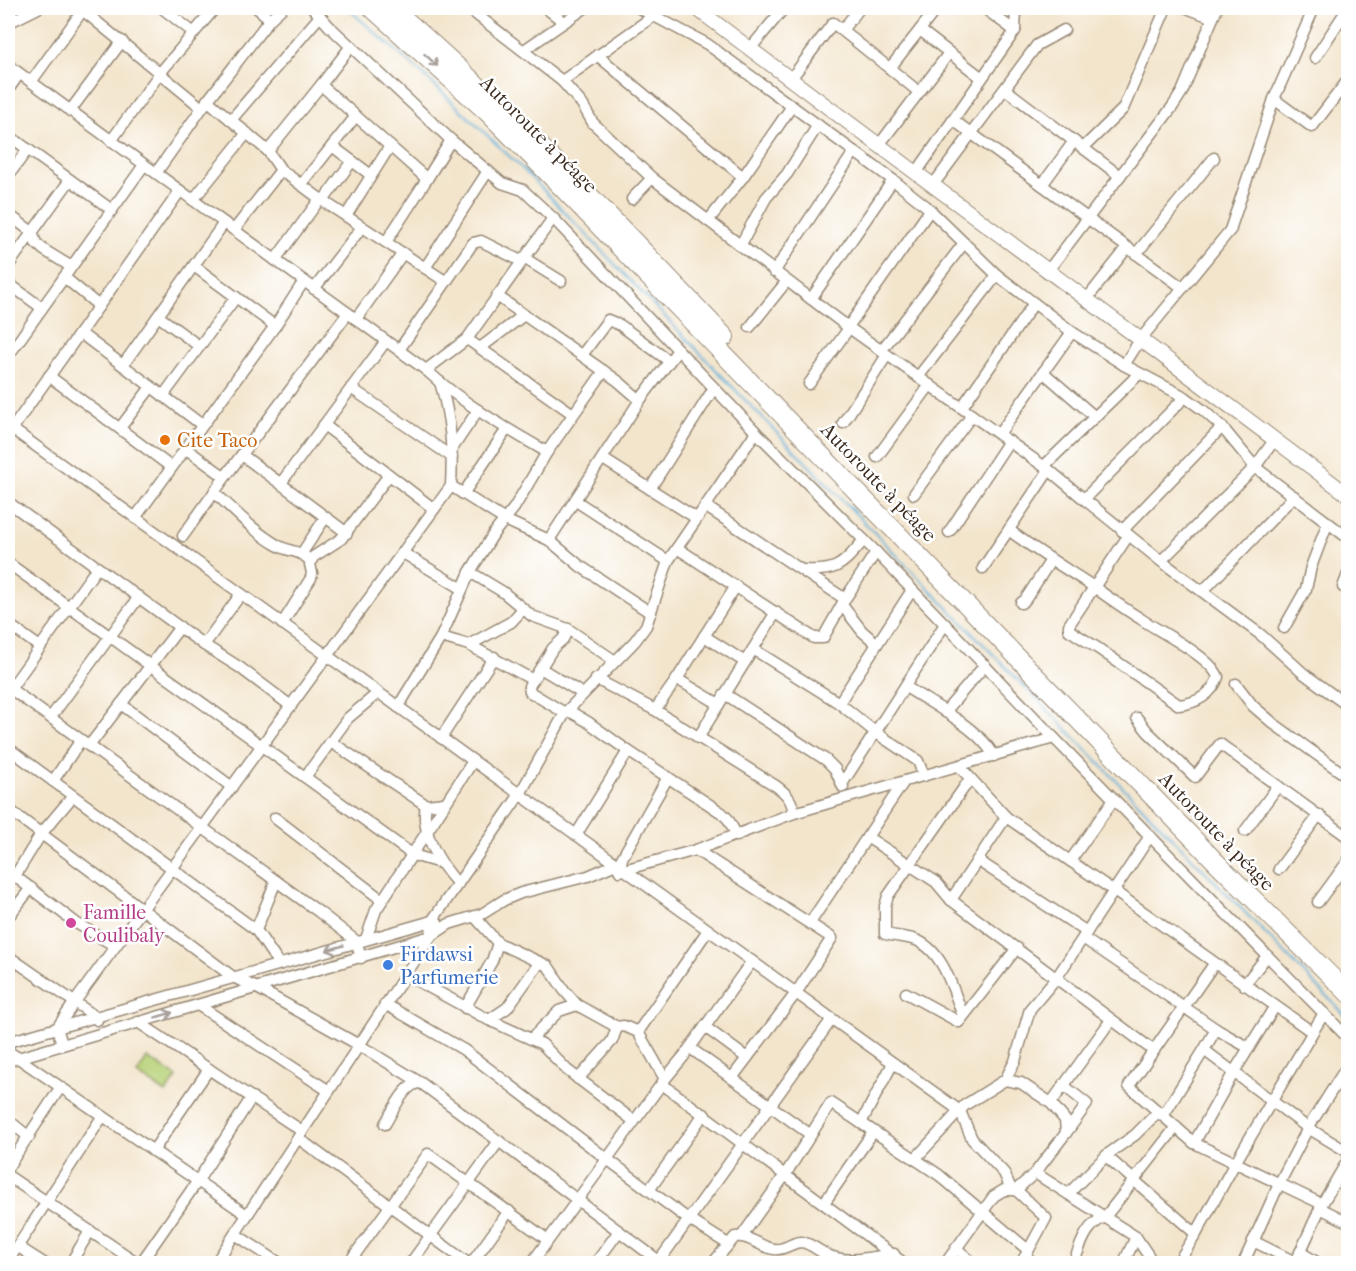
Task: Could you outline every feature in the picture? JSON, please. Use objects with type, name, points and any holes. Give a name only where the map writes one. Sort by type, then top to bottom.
[{"type":"highway","name":"Autoroute à péage","points":[[372,8],[485,110],[538,163],[1216,863],[1348,993]]},
{"type":"highway","points":[[392,8],[516,122],[1302,933],[1348,977]]},
{"type":"street","points":[[10,8],[11,22],[38,8]]},
{"type":"street","points":[[162,8],[194,33]]},
{"type":"street","points":[[111,141],[160,73],[215,8]]},
{"type":"street","points":[[257,8],[270,19]]},
{"type":"street","points":[[156,173],[205,104],[270,19],[282,8]]},
{"type":"street","points":[[468,8],[562,81],[582,104],[593,123],[652,178],[786,282],[1047,468],[1161,561],[1262,634],[1303,674],[1348,706]]},
{"type":"street","points":[[546,8],[564,22]]},
{"type":"street","points":[[524,50],[585,8]]},
{"type":"street","points":[[639,8],[707,44],[893,180],[928,208],[997,275],[1072,332],[1139,374],[1185,397],[1203,410],[1222,427],[1255,467],[1348,537]]},
{"type":"street","points":[[696,8],[1348,495]]},
{"type":"street","points":[[750,49],[784,8]]},
{"type":"street","points":[[842,30],[860,8]]},
{"type":"street","points":[[890,68],[937,8]]},
{"type":"street","points":[[984,8],[1015,31]]},
{"type":"street","points":[[916,173],[1015,31],[1018,8]]},
{"type":"street","points":[[1042,185],[1078,145],[1123,109],[1166,8]]},
{"type":"street","points":[[1047,272],[1182,92],[1215,13],[1187,8]]},
{"type":"street","points":[[1124,365],[1140,340],[1230,229],[1274,99],[1314,8]]},
{"type":"street","points":[[1315,58],[1348,8]]},
{"type":"street","points":[[31,82],[81,9],[160,73],[231,120],[268,151],[281,170],[301,185],[445,281]]},
{"type":"street","points":[[231,120],[317,12],[451,140],[502,183],[523,190],[553,218],[756,432],[876,552],[1054,738],[1348,1038]]},
{"type":"street","points":[[562,81],[655,15]]},
{"type":"street","points":[[790,80],[833,23],[919,92]]},
{"type":"street","points":[[920,30],[982,78]]},
{"type":"street","points":[[809,384],[928,208],[936,187],[971,134],[1037,45],[1064,30]]},
{"type":"street","points":[[70,111],[122,41]]},
{"type":"street","points":[[268,151],[351,46]]},
{"type":"street","points":[[879,145],[949,52]]},
{"type":"street","points":[[597,55],[743,177]]},
{"type":"street","points":[[8,65],[478,410],[547,452]]},
{"type":"street","points":[[8,90],[19,74]]},
{"type":"street","points":[[1274,99],[1312,127],[1348,80]]},
{"type":"street","points":[[321,84],[427,179]]},
{"type":"street","points":[[1005,88],[1120,176]]},
{"type":"street","points":[[708,221],[743,177],[792,106]]},
{"type":"street","points":[[301,185],[356,116]]},
{"type":"street","points":[[953,120],[1183,288]]},
{"type":"street","points":[[740,246],[766,198],[787,174],[818,125]]},
{"type":"street","points":[[193,200],[247,133]]},
{"type":"street","points":[[8,135],[112,210]]},
{"type":"street","points":[[386,242],[451,140]]},
{"type":"street","points":[[332,146],[371,175]]},
{"type":"street","points":[[346,216],[390,146]]},
{"type":"street","points":[[8,176],[28,149]]},
{"type":"street","points":[[774,272],[854,152]]},
{"type":"street","points":[[1086,300],[1214,158]]},
{"type":"street","points":[[275,260],[352,161]]},
{"type":"street","points":[[8,352],[144,165]]},
{"type":"street","points":[[234,230],[281,170]]},
{"type":"street","points":[[424,268],[488,171]]},
{"type":"street","points":[[632,199],[652,178]]},
{"type":"street","points":[[8,266],[70,180]]},
{"type":"street","points":[[811,299],[893,180]]},
{"type":"street","points":[[180,191],[10,428],[960,1111],[972,1139],[1004,1173],[1014,1190],[1046,1218],[1024,1257]]},
{"type":"street","points":[[8,214],[32,232],[36,243],[44,250],[70,266]]},
{"type":"street","points":[[426,370],[467,339],[553,218]]},
{"type":"street","points":[[123,365],[224,223]]},
{"type":"street","points":[[314,289],[362,227]]},
{"type":"street","points":[[399,350],[468,247],[477,240],[523,259],[561,281]]},
{"type":"street","points":[[843,423],[884,353],[964,243]]},
{"type":"street","points":[[183,536],[242,455],[403,253]]},
{"type":"street","points":[[194,266],[275,326]]},
{"type":"street","points":[[918,377],[997,275]]},
{"type":"street","points":[[64,277],[99,306]]},
{"type":"street","points":[[135,518],[275,326],[304,281]]},
{"type":"street","points":[[750,327],[786,282]]},
{"type":"street","points":[[8,283],[42,308]]},
{"type":"street","points":[[497,296],[582,355],[640,400]]},
{"type":"street","points":[[163,396],[236,297]]},
{"type":"street","points":[[962,407],[1034,303]]},
{"type":"street","points":[[480,348],[524,315]]},
{"type":"street","points":[[158,316],[199,346]]},
{"type":"street","points":[[582,355],[608,320],[620,325],[669,361]]},
{"type":"street","points":[[999,434],[1072,332]]},
{"type":"street","points":[[80,333],[202,425]]},
{"type":"street","points":[[467,339],[573,414]]},
{"type":"street","points":[[281,483],[386,341]]},
{"type":"street","points":[[549,540],[640,400],[678,350]]},
{"type":"street","points":[[398,707],[441,637],[470,572],[547,452],[604,371]]},
{"type":"street","points":[[1043,372],[1095,417]]},
{"type":"street","points":[[983,568],[1047,468],[1139,374]]},
{"type":"street","points":[[49,376],[171,467]]},
{"type":"street","points":[[57,1028],[451,486],[452,453],[448,411],[440,382]]},
{"type":"street","points":[[878,457],[930,385]]},
{"type":"street","points":[[120,428],[151,387]]},
{"type":"street","points":[[351,388],[452,453]]},
{"type":"street","points":[[650,489],[714,388]]},
{"type":"street","points":[[1084,499],[1185,397]]},
{"type":"street","points":[[452,453],[478,410]]},
{"type":"street","points":[[914,494],[972,415]]},
{"type":"street","points":[[324,425],[434,509]]},
{"type":"street","points":[[1009,530],[1051,560],[1094,587],[1206,660],[1216,670],[1218,677],[1216,683],[1202,699],[1179,705],[1072,633],[1069,625],[1094,587],[1125,533],[1222,427]]},
{"type":"street","points":[[463,494],[507,429]]},
{"type":"street","points":[[215,1263],[430,936],[432,921],[520,794],[566,713],[596,679],[635,641],[646,626],[668,561],[756,432]]},
{"type":"street","points":[[1161,561],[1255,467],[1275,439]]},
{"type":"street","points":[[949,532],[1009,441]]},
{"type":"street","points":[[185,448],[225,477]]},
{"type":"street","points":[[242,455],[347,533]]},
{"type":"street","points":[[603,459],[696,518]]},
{"type":"street","points":[[214,492],[267,538],[279,546],[306,557],[335,544],[347,533],[390,475]]},
{"type":"street","points":[[451,486],[505,520],[549,540],[599,580],[651,613]]},
{"type":"street","points":[[1203,591],[1294,496]]},
{"type":"street","points":[[576,501],[668,561]]},
{"type":"street","points":[[8,502],[291,706]]},
{"type":"street","points":[[705,506],[801,570],[844,602],[862,631],[877,644]]},
{"type":"street","points":[[282,624],[311,578],[306,557],[325,518]]},
{"type":"street","points":[[1284,627],[1306,589],[1311,567],[1328,522]]},
{"type":"street","points":[[801,570],[831,569],[842,564],[864,540]]},
{"type":"street","points":[[677,548],[814,638],[819,639],[824,638],[876,552]]},
{"type":"street","points":[[402,553],[461,588]]},
{"type":"street","points":[[1021,603],[1051,560]]},
{"type":"street","points":[[8,563],[412,855],[440,863]]},
{"type":"street","points":[[97,568],[8,689],[51,717],[202,828],[361,940]]},
{"type":"street","points":[[470,572],[503,592],[539,620],[568,629],[615,661]]},
{"type":"street","points":[[1343,587],[1348,574]]},
{"type":"street","points":[[655,710],[736,586]]},
{"type":"street","points":[[839,703],[912,590]]},
{"type":"street","points":[[204,645],[241,594]]},
{"type":"street","points":[[51,717],[139,597]]},
{"type":"street","points":[[469,645],[511,622],[523,609]]},
{"type":"street","points":[[698,738],[776,612]]},
{"type":"street","points":[[8,624],[40,647]]},
{"type":"street","points":[[842,784],[945,624]]},
{"type":"street","points":[[53,781],[121,704],[180,627]]},
{"type":"street","points":[[568,629],[563,639],[554,646],[542,669],[529,686],[530,692],[566,713],[572,712],[588,722],[722,813],[728,819],[736,836]]},
{"type":"street","points":[[704,636],[746,662]]},
{"type":"street","points":[[441,637],[469,645],[533,680]]},
{"type":"street","points":[[753,649],[839,703],[875,732],[918,760],[924,776]]},
{"type":"street","points":[[441,738],[494,657]]},
{"type":"street","points":[[945,712],[985,665]]},
{"type":"street","points":[[542,669],[583,694]]},
{"type":"street","points":[[596,679],[655,710],[785,793],[793,805],[794,813]]},
{"type":"street","points":[[677,679],[722,699],[826,760],[835,769],[847,798]]},
{"type":"street","points":[[1236,684],[1253,706],[1274,724],[1348,777]]},
{"type":"street","points":[[906,687],[984,741],[994,756]]},
{"type":"street","points":[[305,777],[348,718],[378,693]]},
{"type":"street","points":[[121,704],[232,787]]},
{"type":"street","points":[[1137,718],[1148,732],[1195,777],[1220,744],[1348,837]]},
{"type":"street","points":[[10,1059],[430,936],[449,924],[476,917],[521,892],[696,850],[794,813],[1054,738]]},
{"type":"street","points":[[331,742],[426,805],[444,803]]},
{"type":"street","points":[[8,748],[256,930],[279,964]]},
{"type":"street","points":[[576,835],[628,751]]},
{"type":"street","points":[[361,958],[361,940],[376,910],[473,761]]},
{"type":"street","points":[[959,766],[1006,817],[1312,1032]]},
{"type":"street","points":[[620,868],[622,858],[668,777]]},
{"type":"street","points":[[963,1016],[947,976],[936,957],[925,946],[914,940],[885,934],[885,906],[888,896],[970,779]]},
{"type":"street","points":[[810,923],[903,783]]},
{"type":"street","points":[[1245,831],[1278,786]]},
{"type":"street","points":[[73,796],[11,873],[94,935],[115,946]]},
{"type":"street","points":[[1070,861],[1114,798]]},
{"type":"street","points":[[426,805],[425,820],[440,863],[458,884]]},
{"type":"street","points":[[8,809],[233,977],[359,1045],[421,1083],[660,1262],[688,1219],[832,1019]]},
{"type":"street","points":[[1279,869],[1319,816]]},
{"type":"street","points":[[951,900],[1006,817]]},
{"type":"street","points":[[275,818],[382,900]]},
{"type":"street","points":[[915,1159],[965,1105],[1005,1080],[1015,1061],[1030,1009],[1057,977],[1150,836]]},
{"type":"street","points":[[867,837],[936,882],[951,900],[1154,1051]]},
{"type":"street","points":[[696,850],[832,938],[796,993],[732,1078]]},
{"type":"street","points":[[977,860],[1168,996],[1216,1029],[1249,1048]]},
{"type":"street","points":[[1318,902],[1348,861]]},
{"type":"street","points":[[256,930],[276,881]]},
{"type":"street","points":[[8,917],[31,888]]},
{"type":"street","points":[[476,917],[498,943],[548,966],[577,1005],[617,1027],[624,1026],[638,1032],[664,1081],[742,1143],[905,1263]]},
{"type":"street","points":[[8,1042],[432,921],[449,924]]},
{"type":"street","points":[[638,1032],[708,930]]},
{"type":"street","points":[[465,1008],[492,961],[498,943]]},
{"type":"street","points":[[906,993],[959,1022],[1017,948]]},
{"type":"street","points":[[8,956],[96,1017],[102,1032]]},
{"type":"street","points":[[1244,985],[1267,956]]},
{"type":"street","points":[[531,1263],[752,961]]},
{"type":"street","points":[[489,1020],[507,1008],[540,962]]},
{"type":"street","points":[[1214,964],[1129,1086],[1194,1143],[1280,1182],[1348,1222]]},
{"type":"street","points":[[405,974],[465,1008],[542,1044],[562,1066],[634,1121]]},
{"type":"street","points":[[1168,996],[1196,989]]},
{"type":"street","points":[[386,1004],[464,1050],[688,1219],[728,1244]]},
{"type":"street","points":[[198,1005],[329,1090]]},
{"type":"street","points":[[532,1038],[559,1011],[577,1005]]},
{"type":"street","points":[[1194,1143],[1275,1006]]},
{"type":"street","points":[[1177,1263],[1324,1013]]},
{"type":"street","points":[[1050,1102],[1111,1020]]},
{"type":"street","points":[[138,1022],[252,1097],[390,1206],[470,1263],[509,1211]]},
{"type":"street","points":[[578,1079],[612,1041],[617,1027]]},
{"type":"street","points":[[705,1027],[747,1058]]},
{"type":"street","points":[[57,1028],[62,1044]]},
{"type":"street","points":[[1068,1194],[1106,1156],[1135,1136],[1160,1114],[1216,1029]]},
{"type":"street","points":[[690,1048],[811,1135]]},
{"type":"street","points":[[1204,1050],[1308,1128],[1348,1152]]},
{"type":"street","points":[[10,1059],[60,1088],[247,1215]]},
{"type":"street","points":[[861,1123],[893,1063]]},
{"type":"street","points":[[1243,1263],[1280,1182],[1308,1128],[1348,1065]]},
{"type":"street","points":[[153,1151],[209,1069]]},
{"type":"street","points":[[1005,1080],[1022,1083],[1050,1102],[1065,1119],[1066,1133]]},
{"type":"street","points":[[385,1124],[407,1090],[413,1084],[421,1083]]},
{"type":"street","points":[[945,1263],[994,1196],[1004,1190],[1014,1190],[1035,1173],[1087,1104],[1063,1085]]},
{"type":"street","points":[[8,1167],[60,1088]]},
{"type":"street","points":[[8,1176],[140,1263],[197,1182],[252,1097]]},
{"type":"street","points":[[742,1236],[786,1175],[831,1103],[939,1175],[982,1211],[1024,1257],[1035,1263]]},
{"type":"street","points":[[649,1190],[704,1114]]},
{"type":"street","points":[[8,1261],[102,1117]]},
{"type":"street","points":[[8,1120],[29,1137]]},
{"type":"street","points":[[1073,1263],[1087,1230],[1094,1221],[1105,1217],[1176,1127]]},
{"type":"street","points":[[824,1203],[873,1132]]},
{"type":"street","points":[[410,1263],[500,1141]]},
{"type":"street","points":[[348,1263],[428,1154],[548,1240]]},
{"type":"street","points":[[1106,1156],[1196,1234]]},
{"type":"street","points":[[1297,1259],[1321,1206],[1348,1160]]},
{"type":"street","points":[[1035,1173],[1136,1237],[1154,1263]]},
{"type":"street","points":[[70,1263],[90,1231]]},
{"type":"street","points":[[595,1263],[619,1231]]},
{"type":"street","points":[[235,1234],[281,1263]]},
{"type":"street","points":[[712,1263],[735,1237],[742,1236],[775,1250],[798,1242],[809,1244],[838,1261],[855,1261],[894,1254]]},
{"type":"street","points":[[1123,1263],[1136,1237]]},
{"type":"street","points":[[1253,1241],[1297,1259],[1320,1263]]},
{"type":"street","points":[[17,1246],[45,1263]]},
{"type":"street","points":[[956,1248],[974,1263]]},
{"type":"green space","points":[[147,1058],[177,1077],[166,1093],[137,1074]]},
{"type":"waterway","points":[[347,8],[427,78],[527,173],[746,401],[1348,1018]]},
{"type":"place","name":"Cite Taco","points":[[165,440]]},
{"type":"place","name":"Famille Coulibaly","points":[[71,923]]},
{"type":"place","name":"Firdawsi Parfumerie","points":[[388,965]]}]
